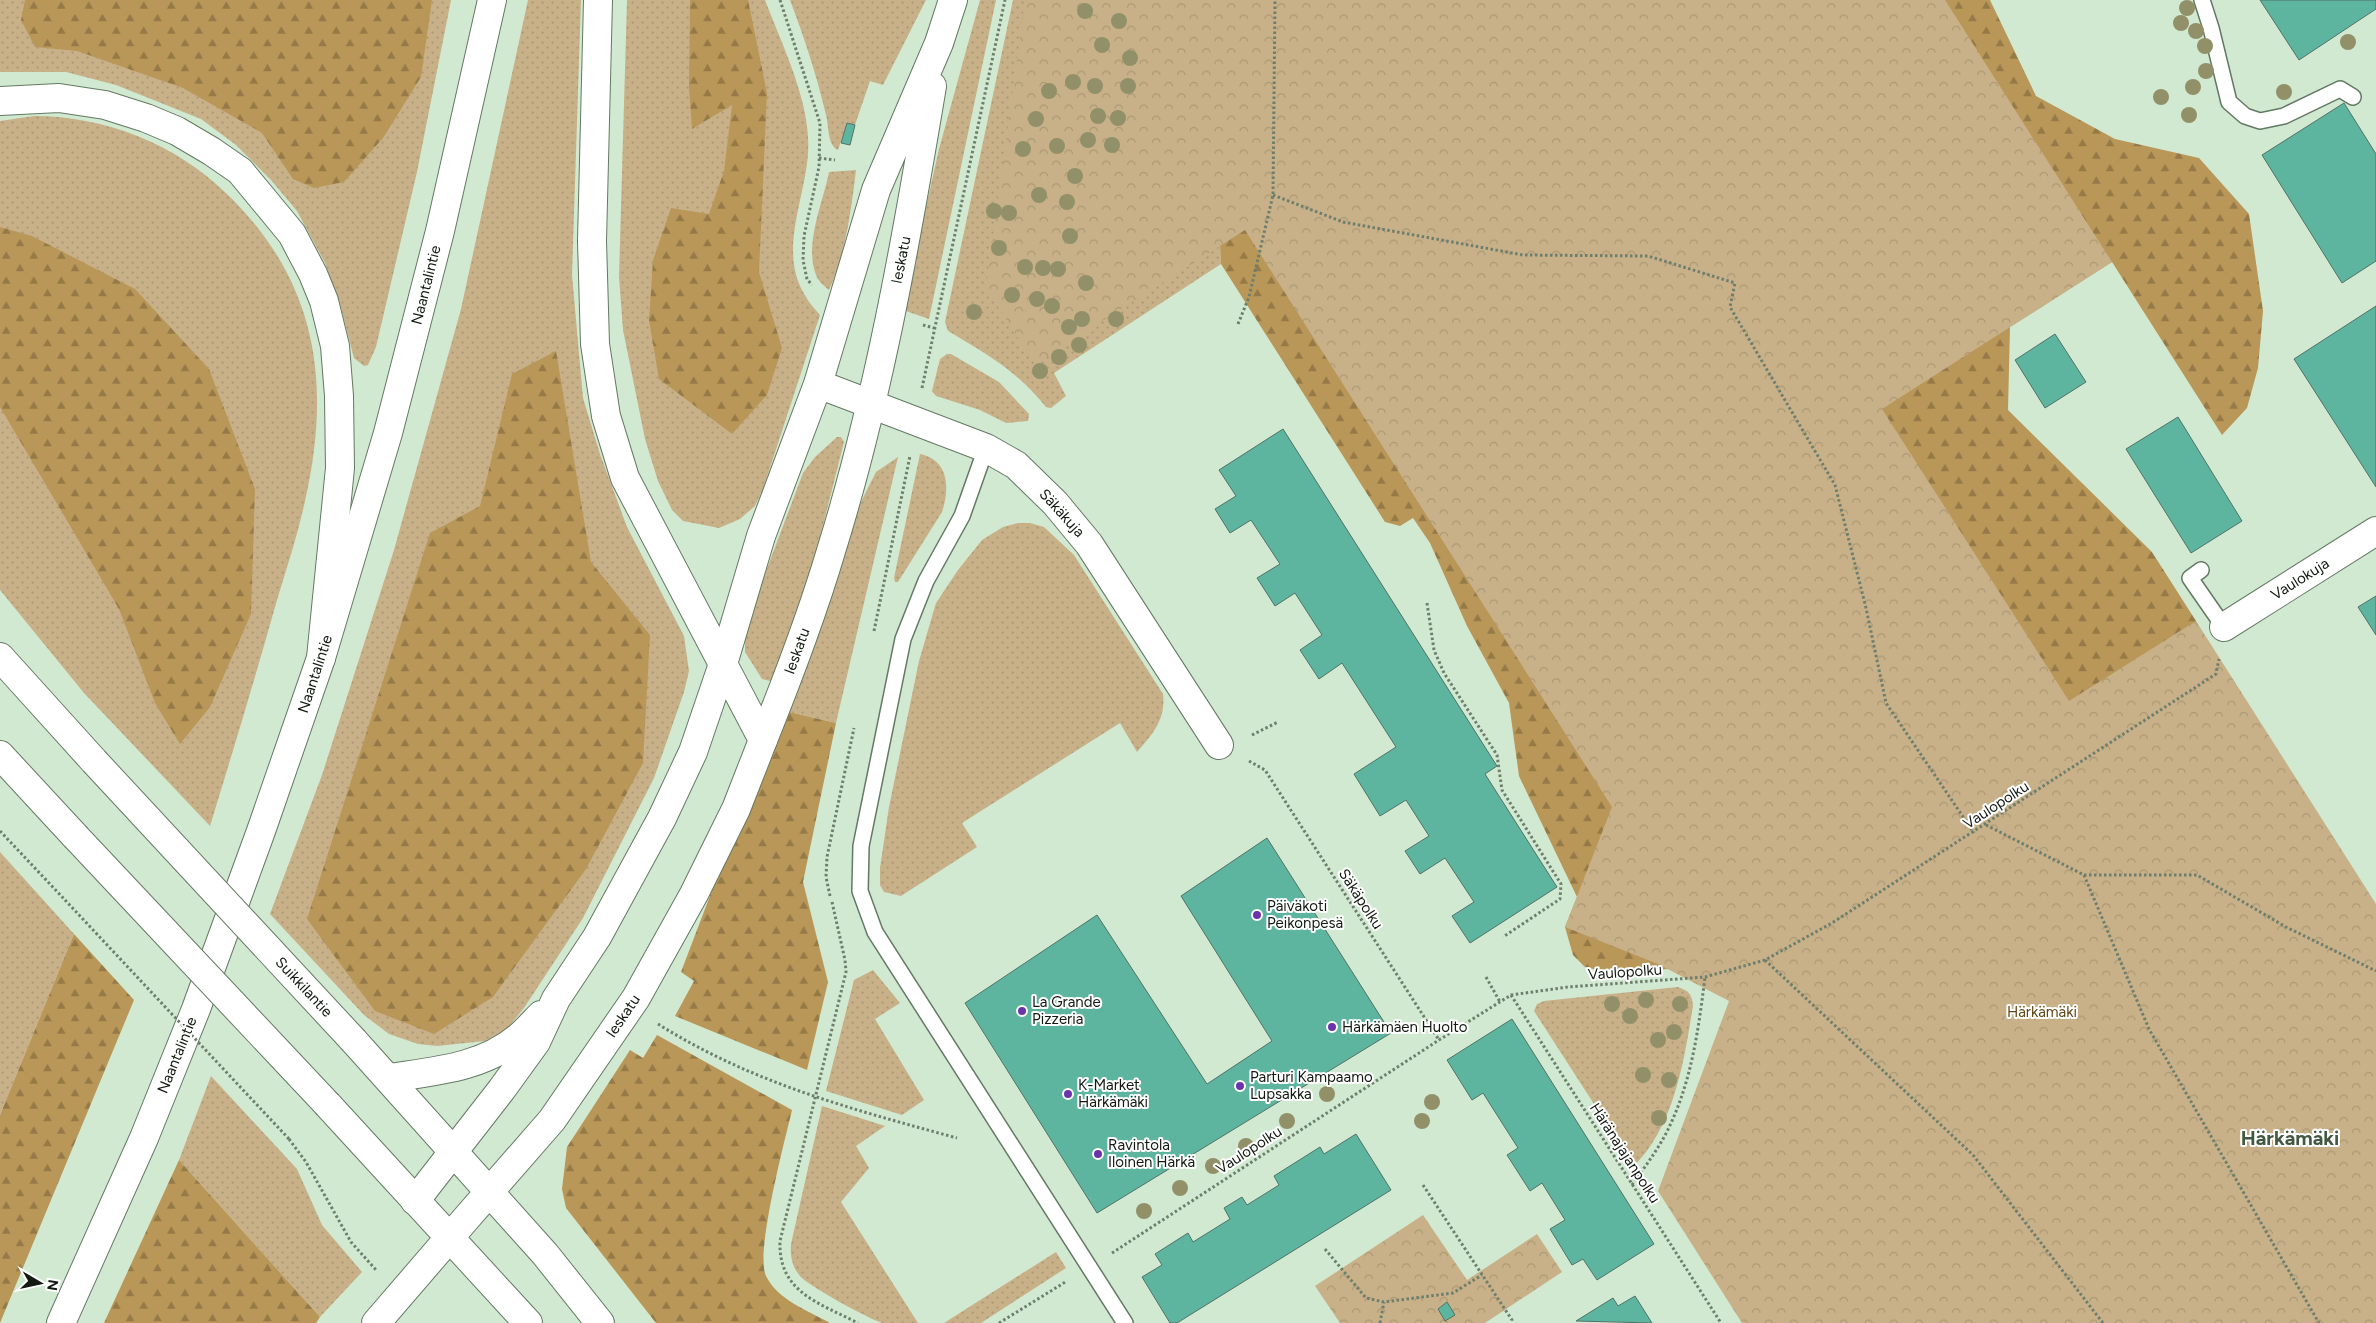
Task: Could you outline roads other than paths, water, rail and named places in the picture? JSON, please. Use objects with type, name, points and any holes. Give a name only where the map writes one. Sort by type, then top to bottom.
[{"type":"main road","name":"Naantalintie","points":[[61,1323],[144,1138],[196,1009],[261,832],[321,658],[388,433],[440,231],[492,0]]},
{"type":"main road","points":[[598,0],[592,241],[595,344],[606,416],[625,478],[763,740]]},
{"type":"main road","name":"Ieskatu","points":[[415,1200],[536,1042],[556,999],[597,937],[662,818],[693,752],[723,664],[761,536],[818,384],[876,190],[939,43],[953,0]]},
{"type":"main road","name":"Ieskatu","points":[[376,1323],[552,1120],[636,998],[694,894],[736,809],[789,674],[832,550],[871,403],[912,204],[939,43]]},
{"type":"main road","points":[[0,101],[59,98],[105,105],[146,118],[177,131],[211,150],[240,171],[292,234],[313,274],[324,301],[335,346],[339,396],[340,468],[321,658]]},
{"type":"main road","name":"Säkäkuja","points":[[818,384],[986,448],[1016,466],[1055,503],[1089,544],[1219,745]]},
{"type":"main road","name":"Vaulokuja","points":[[2224,627],[2376,531]]},
{"type":"main road","name":"Suikkilantie","points":[[0,656],[94,761],[389,1078],[545,1254],[600,1323]]},
{"type":"main road","points":[[0,755],[328,1105],[528,1323]]},
{"type":"main road","name":"Ieskatu","points":[[389,1078],[463,1067],[484,1058],[519,1037],[556,999]]},
{"type":"lane","points":[[2202,0],[2211,28],[2229,102],[2245,116],[2260,121],[2284,116],[2340,89],[2353,97]]},
{"type":"lane","points":[[986,448],[962,516],[926,581],[903,639],[861,846],[860,891],[875,932],[1125,1323]]},
{"type":"lane","points":[[2201,570],[2190,578],[2224,627]]},
{"type":"place","name":"Päiväkoti Peikonpesä","points":[[1257,915]]},
{"type":"place","name":"La Grande Pizzeria","points":[[1022,1011]]},
{"type":"place","name":"Härkämäen Huolto","points":[[1332,1027]]},
{"type":"place","name":"Parturi Kampaamo Lupsakka","points":[[1240,1086]]},
{"type":"place","name":"K-Market Härkämäki","points":[[1068,1094]]},
{"type":"place","name":"Ravintola Iloinen Härkä","points":[[1098,1154]]},
{"type":"district","name":"Härkämäki","points":[[2290,1138]]}]
